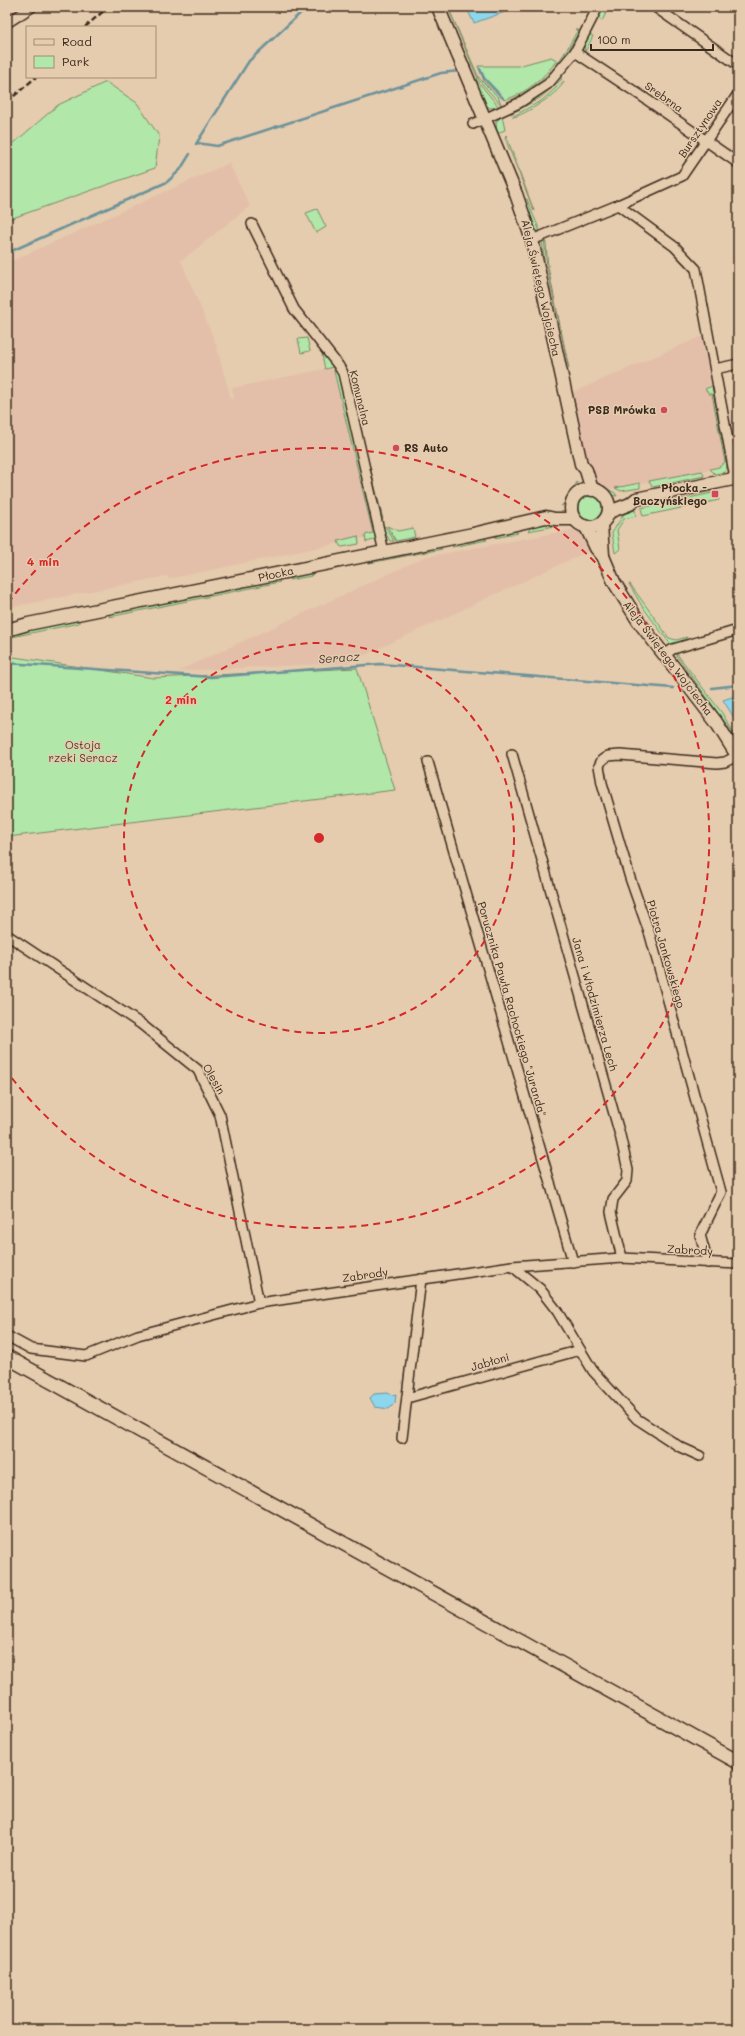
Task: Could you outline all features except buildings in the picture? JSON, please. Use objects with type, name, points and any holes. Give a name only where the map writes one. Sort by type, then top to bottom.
[{"type":"main road","points":[[7,1357],[738,1762]]},
{"type":"street","points":[[7,23],[32,7]]},
{"type":"street","name":"Aleja Świętego Wojciecha","points":[[438,7],[486,118],[520,204],[532,240],[581,464],[586,470],[586,491]]},
{"type":"street","points":[[472,124],[519,104],[537,93],[558,74],[575,52],[598,7]]},
{"type":"street","points":[[655,7],[738,65]]},
{"type":"street","name":"Srebrna","points":[[575,52],[643,96],[738,163]]},
{"type":"street","name":"Bursztynowa","points":[[618,205],[682,176],[738,94]]},
{"type":"street","points":[[532,240],[618,205],[674,246],[696,268],[737,478],[636,499],[629,497],[606,498]]},
{"type":"street","name":"Komunalna","points":[[252,224],[294,309],[338,364],[343,373],[384,552]]},
{"type":"street","points":[[715,369],[738,364]]},
{"type":"street","points":[[609,512],[606,498],[600,492],[586,491],[574,498],[572,506],[574,519],[586,527],[601,524],[609,512],[630,504],[636,499]]},
{"type":"street","name":"Płocka","points":[[546,517],[552,512],[572,506]]},
{"type":"street","name":"Płocka","points":[[7,630],[28,624],[384,552],[546,517],[555,519],[574,519]]},
{"type":"street","name":"Aleja Świętego Wojciecha","points":[[601,524],[603,556]]},
{"type":"street","name":"Aleja Świętego Wojciecha","points":[[586,527],[596,548],[603,556],[623,598],[664,655],[716,722],[738,756]]},
{"type":"street","points":[[664,655],[673,649],[738,630]]},
{"type":"street","name":"Jana i Włodzimierza Lech","points":[[512,754],[620,1135],[628,1170],[627,1181],[613,1199],[611,1212],[622,1258]]},
{"type":"street","name":"Piotra Jankowskiego","points":[[708,1263],[700,1236],[721,1192],[650,935],[630,878],[602,783],[599,766],[602,760],[608,756],[620,755],[717,763],[725,762],[738,756]]},
{"type":"street","name":"Porucznika Pawła Rachockiego \"Juranda\"","points":[[428,762],[573,1262]]},
{"type":"street","name":"Olesin","points":[[7,935],[141,1024],[198,1070],[220,1115],[259,1303]]},
{"type":"street","name":"Zabrody","points":[[7,1336],[31,1349],[86,1356],[138,1335],[259,1303],[512,1266],[622,1258],[738,1264]]},
{"type":"street","points":[[512,1266],[540,1289],[557,1310],[593,1370],[637,1419],[680,1447],[700,1456]]},
{"type":"street","points":[[402,1438],[421,1279]]},
{"type":"street","name":"Jabłoni","points":[[407,1398],[580,1350]]},
{"type":"shaded area","points":[[229,163],[250,206],[181,261],[216,344],[231,399],[234,398],[232,388],[333,367],[374,536],[168,579],[168,576],[7,608],[7,263]]},
{"type":"shaded area","points":[[702,336],[725,462],[720,468],[593,493],[571,393]]},
{"type":"shaded area","points":[[582,528],[593,549],[348,663],[178,671],[425,557]]},
{"type":"green space","points":[[443,7],[445,7],[475,78],[499,107],[490,108],[485,105]]},
{"type":"green space","points":[[448,7],[479,78],[498,97],[502,106],[478,79]]},
{"type":"green space","points":[[603,7],[608,9],[602,21],[597,18]]},
{"type":"green space","points":[[575,29],[579,31],[572,44],[550,74],[531,90],[507,104],[507,102],[531,89],[549,73],[564,54],[577,31]]},
{"type":"green space","points":[[589,34],[593,36],[585,52],[584,44]]},
{"type":"green space","points":[[551,57],[557,60],[540,79],[520,94],[504,100],[484,81],[478,66],[518,66]]},
{"type":"green space","points":[[560,78],[562,79],[540,98],[511,114],[510,112],[539,97]]},
{"type":"green space","points":[[564,81],[557,90],[542,102],[525,113],[512,117],[541,101]]},
{"type":"green space","points":[[106,82],[137,103],[159,136],[155,168],[7,220],[7,149],[58,105]]},
{"type":"green space","points":[[502,116],[505,130],[497,133],[496,122]]},
{"type":"green space","points":[[506,135],[534,211],[505,138]]},
{"type":"green space","points":[[527,199],[540,232],[534,229],[525,200]]},
{"type":"green space","points":[[317,209],[326,227],[316,233],[306,213]]},
{"type":"green space","points":[[544,239],[546,243],[548,267],[569,369],[547,267]]},
{"type":"green space","points":[[542,241],[545,269],[578,421],[576,419],[539,245]]},
{"type":"green space","points":[[307,338],[310,351],[301,353],[298,339]]},
{"type":"green space","points":[[322,355],[326,355],[338,372],[378,539],[366,542],[365,535],[373,533],[333,367],[325,369]]},
{"type":"green space","points":[[712,386],[727,466],[725,472],[715,474],[710,469],[719,467],[725,462],[712,394],[709,394],[705,389]]},
{"type":"green space","points":[[367,463],[369,463],[383,519],[380,519]]},
{"type":"green space","points":[[702,471],[704,476],[653,487],[649,481]]},
{"type":"green space","points":[[577,482],[573,496],[561,506],[568,499]]},
{"type":"green space","points":[[595,482],[615,493],[617,496],[604,492],[596,485]]},
{"type":"green space","points":[[640,483],[640,488],[621,491],[615,488]]},
{"type":"green space","points":[[717,488],[718,490],[640,505],[641,504]]},
{"type":"green space","points":[[717,492],[719,500],[643,516],[641,508]]},
{"type":"green space","points":[[590,496],[595,497],[601,503],[601,513],[595,519],[590,520],[585,519],[579,513],[578,508],[579,503],[585,497]]},
{"type":"green space","points":[[635,510],[636,516],[624,519],[617,530],[620,549],[615,553],[612,533],[624,514]]},
{"type":"green space","points":[[550,522],[560,525],[528,531],[533,526]]},
{"type":"green space","points":[[385,526],[394,541],[390,541],[386,534],[384,534],[382,528]]},
{"type":"green space","points":[[387,526],[398,531],[413,528],[415,537],[396,541]]},
{"type":"green space","points":[[512,530],[518,533],[495,538],[498,534],[509,531],[511,532]]},
{"type":"green space","points":[[358,536],[359,544],[342,547],[338,541]]},
{"type":"green space","points":[[480,537],[487,540],[452,547],[456,543],[472,542]]},
{"type":"green space","points":[[433,547],[442,549],[369,563],[387,556],[393,558],[430,550]]},
{"type":"green space","points":[[311,571],[312,576],[289,580],[292,576]]},
{"type":"green space","points":[[276,579],[280,582],[109,617],[111,613]]},
{"type":"green space","points":[[629,584],[669,638],[676,640],[687,637],[684,640],[671,645],[642,606]]},
{"type":"green space","points":[[79,619],[79,623],[7,638],[7,635]]},
{"type":"green space","points":[[677,654],[722,713],[738,740],[676,655]]},
{"type":"green space","name":"Ostoja rzeki Seracz","points":[[7,656],[154,678],[357,668],[395,790],[7,837]]},
{"type":"water","points":[[476,7],[503,7],[505,12],[474,23],[468,11]]},
{"type":"water","points":[[738,695],[738,724],[723,700]]},
{"type":"water","points":[[388,1393],[392,1395],[396,1394],[395,1403],[389,1409],[375,1407],[370,1398],[374,1394]]},
{"type":"waterway","points":[[196,144],[249,61],[307,7]]},
{"type":"waterway","points":[[480,69],[484,78],[503,98]]},
{"type":"waterway","points":[[197,143],[217,146],[441,73],[459,71]]},
{"type":"waterway","points":[[7,253],[167,182],[180,170],[190,154]]},
{"type":"waterway","name":"Seracz","points":[[7,663],[211,677],[380,664],[673,688]]},
{"type":"waterway","name":"Seracz","points":[[712,688],[738,685]]},
{"type":"railway","points":[[86,26],[108,7]]},
{"type":"railway","points":[[7,102],[35,78]]},
{"type":"place","name":"PSB Mrówka","points":[[664,410]]},
{"type":"place","name":"RS Auto","points":[[396,448]]},
{"type":"place","name":"Płocka - Baczyńskiego","points":[[715,494]]}]
